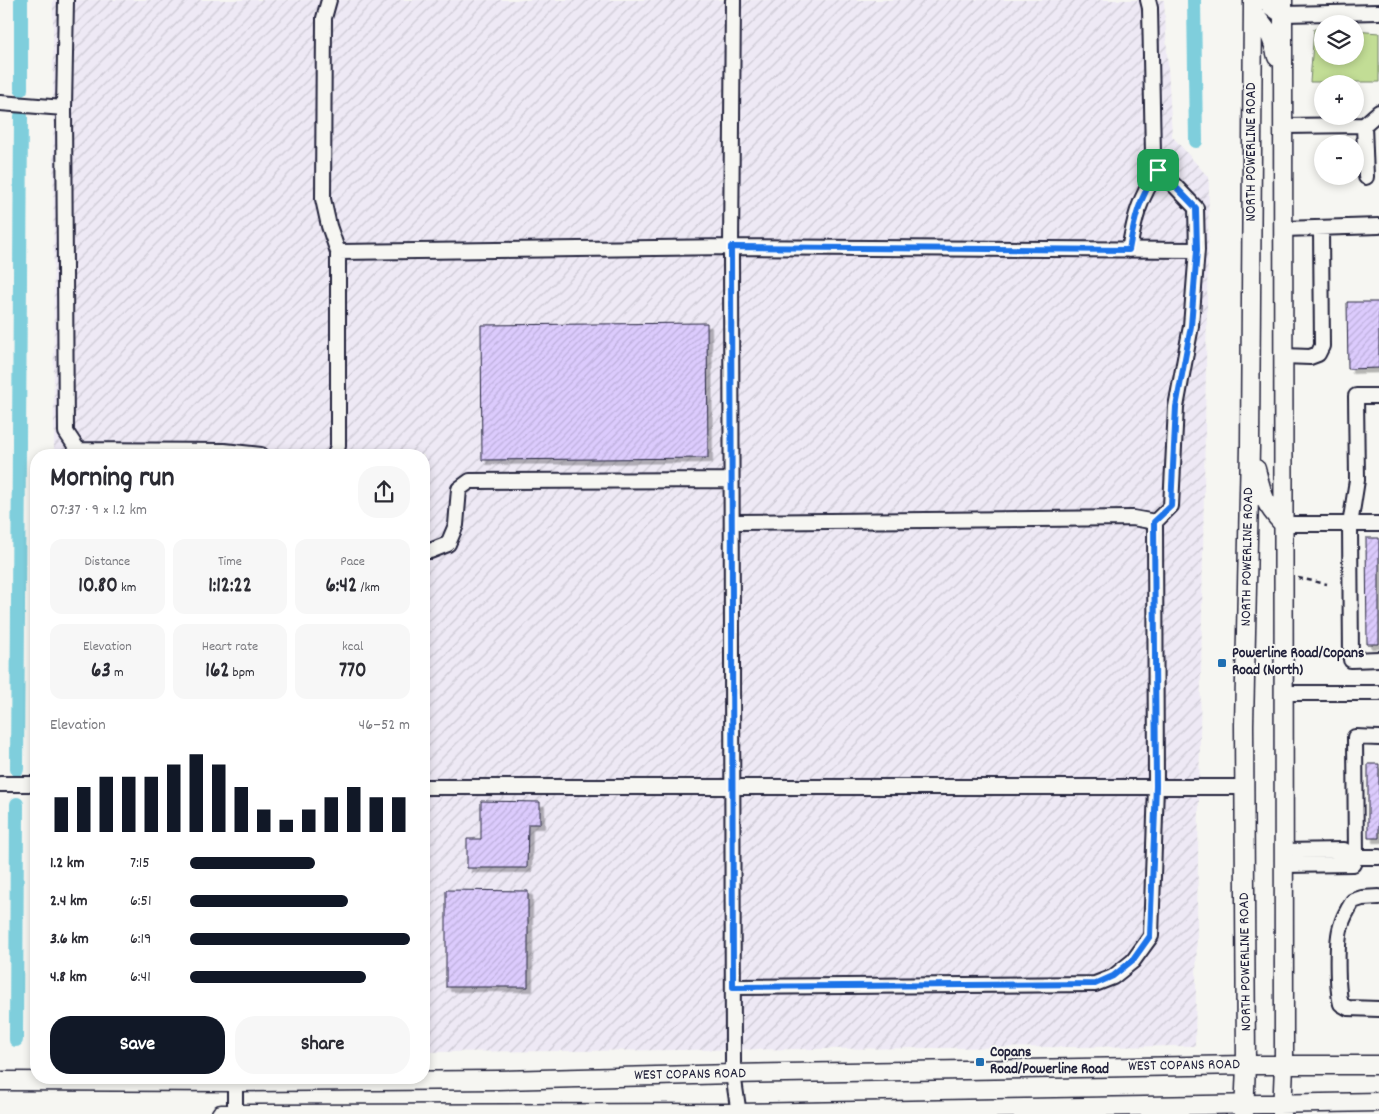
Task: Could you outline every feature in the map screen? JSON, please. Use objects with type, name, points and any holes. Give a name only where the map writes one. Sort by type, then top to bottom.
[{"type":"main road","points":[[1268,0],[1270,5],[1283,7]]},
{"type":"main road","points":[[1253,7],[1272,37],[1282,79]]},
{"type":"main road","name":"NORTH POWERLINE ROAD","points":[[1244,1109],[1246,1065],[1244,725],[1250,447],[1253,7]]},
{"type":"main road","name":"NORTH POWERLINE ROAD","points":[[1282,1108],[1284,1065],[1283,7]]},
{"type":"main road","points":[[1250,447],[1262,495],[1268,507],[1283,524]]},
{"type":"main road","name":"WEST COPANS ROAD","points":[[430,1080],[1379,1064]]},
{"type":"main road","name":"WEST COPANS ROAD","points":[[0,1081],[30,1081]]},
{"type":"main road","points":[[222,1114],[739,1113],[1244,1109],[1379,1102]]},
{"type":"street","points":[[66,0],[64,108],[66,432],[77,449]]},
{"type":"street","points":[[329,0],[324,18],[323,199],[329,226],[338,252],[337,449]]},
{"type":"street","points":[[733,0],[731,247],[733,1074],[739,1113]]},
{"type":"street","points":[[733,987],[1095,984],[1113,976],[1133,960],[1150,936],[1156,786],[1154,522],[1171,506],[1176,407],[1191,326],[1197,250],[1196,208],[1158,170],[1153,154],[1150,8],[1148,0]]},
{"type":"street","points":[[1283,7],[1379,12]]},
{"type":"street","points":[[0,103],[64,108]]},
{"type":"street","points":[[1282,126],[1364,125],[1379,112]]},
{"type":"street","points":[[1364,125],[1366,177]]},
{"type":"street","points":[[1129,250],[1135,217],[1146,188],[1158,170]]},
{"type":"street","points":[[1283,228],[1379,226]]},
{"type":"street","points":[[1283,356],[1310,357],[1318,354],[1322,346],[1321,228]]},
{"type":"street","points":[[338,252],[731,247],[1197,250]]},
{"type":"street","points":[[1379,396],[1356,396],[1357,480],[1350,524],[1351,660],[1379,659]]},
{"type":"street","points":[[430,551],[448,544],[456,525],[459,489],[470,481],[732,480]]},
{"type":"street","points":[[733,522],[1133,518],[1154,522]]},
{"type":"street","points":[[1283,524],[1379,524]]},
{"type":"street","points":[[1283,693],[1379,692]]},
{"type":"street","points":[[1283,858],[1353,864],[1356,857],[1355,738],[1379,738]]},
{"type":"street","points":[[0,784],[30,784]]},
{"type":"street","points":[[430,787],[1244,787]]},
{"type":"street","points":[[1356,857],[1379,857]]},
{"type":"street","points":[[1379,897],[1362,898],[1352,901],[1344,915],[1340,928],[1339,982],[1341,1004],[1348,1008],[1379,1009]]},
{"type":"street","points":[[235,1114],[236,1084]]},
{"type":"path","points":[[1298,578],[1327,584]]},
{"type":"shaded area","points":[[53,0],[1164,0],[1172,136],[1209,178],[1195,1046],[430,1052],[430,449],[54,449]]},
{"type":"green space","points":[[1314,29],[1314,65],[1364,65],[1364,32],[1379,33],[1379,82],[1364,82],[1364,75],[1314,75],[1314,82],[1310,82]]},
{"type":"building","points":[[1347,302],[1379,302],[1379,368],[1348,369]]},
{"type":"building","points":[[707,323],[708,458],[482,460],[481,325]]},
{"type":"building","points":[[1366,538],[1379,538],[1379,644],[1367,644]]},
{"type":"building","points":[[1368,764],[1379,764],[1379,838],[1368,838]]},
{"type":"building","points":[[481,801],[540,802],[540,824],[528,824],[527,868],[467,868],[467,839],[481,839]]},
{"type":"building","points":[[446,890],[528,891],[528,987],[446,987]]},
{"type":"waterway","points":[[21,0],[21,89]]},
{"type":"waterway","points":[[1194,0],[1196,141]]},
{"type":"waterway","points":[[17,769],[21,116]]},
{"type":"waterway","points":[[16,1040],[17,804]]},
{"type":"place","name":"Powerline Road/Copans Road (North)","points":[[1222,663]]},
{"type":"place","name":"Copans Road/Powerline Road","points":[[980,1062]]},
{"type":"route","points":[[1158,170],[1196,208],[1197,250],[1191,326],[1176,407],[1171,506],[1154,522],[1156,786],[1150,936],[1133,960],[1113,976],[1095,984],[733,987],[731,247],[1129,250],[1135,217],[1146,188],[1158,170]]}]
